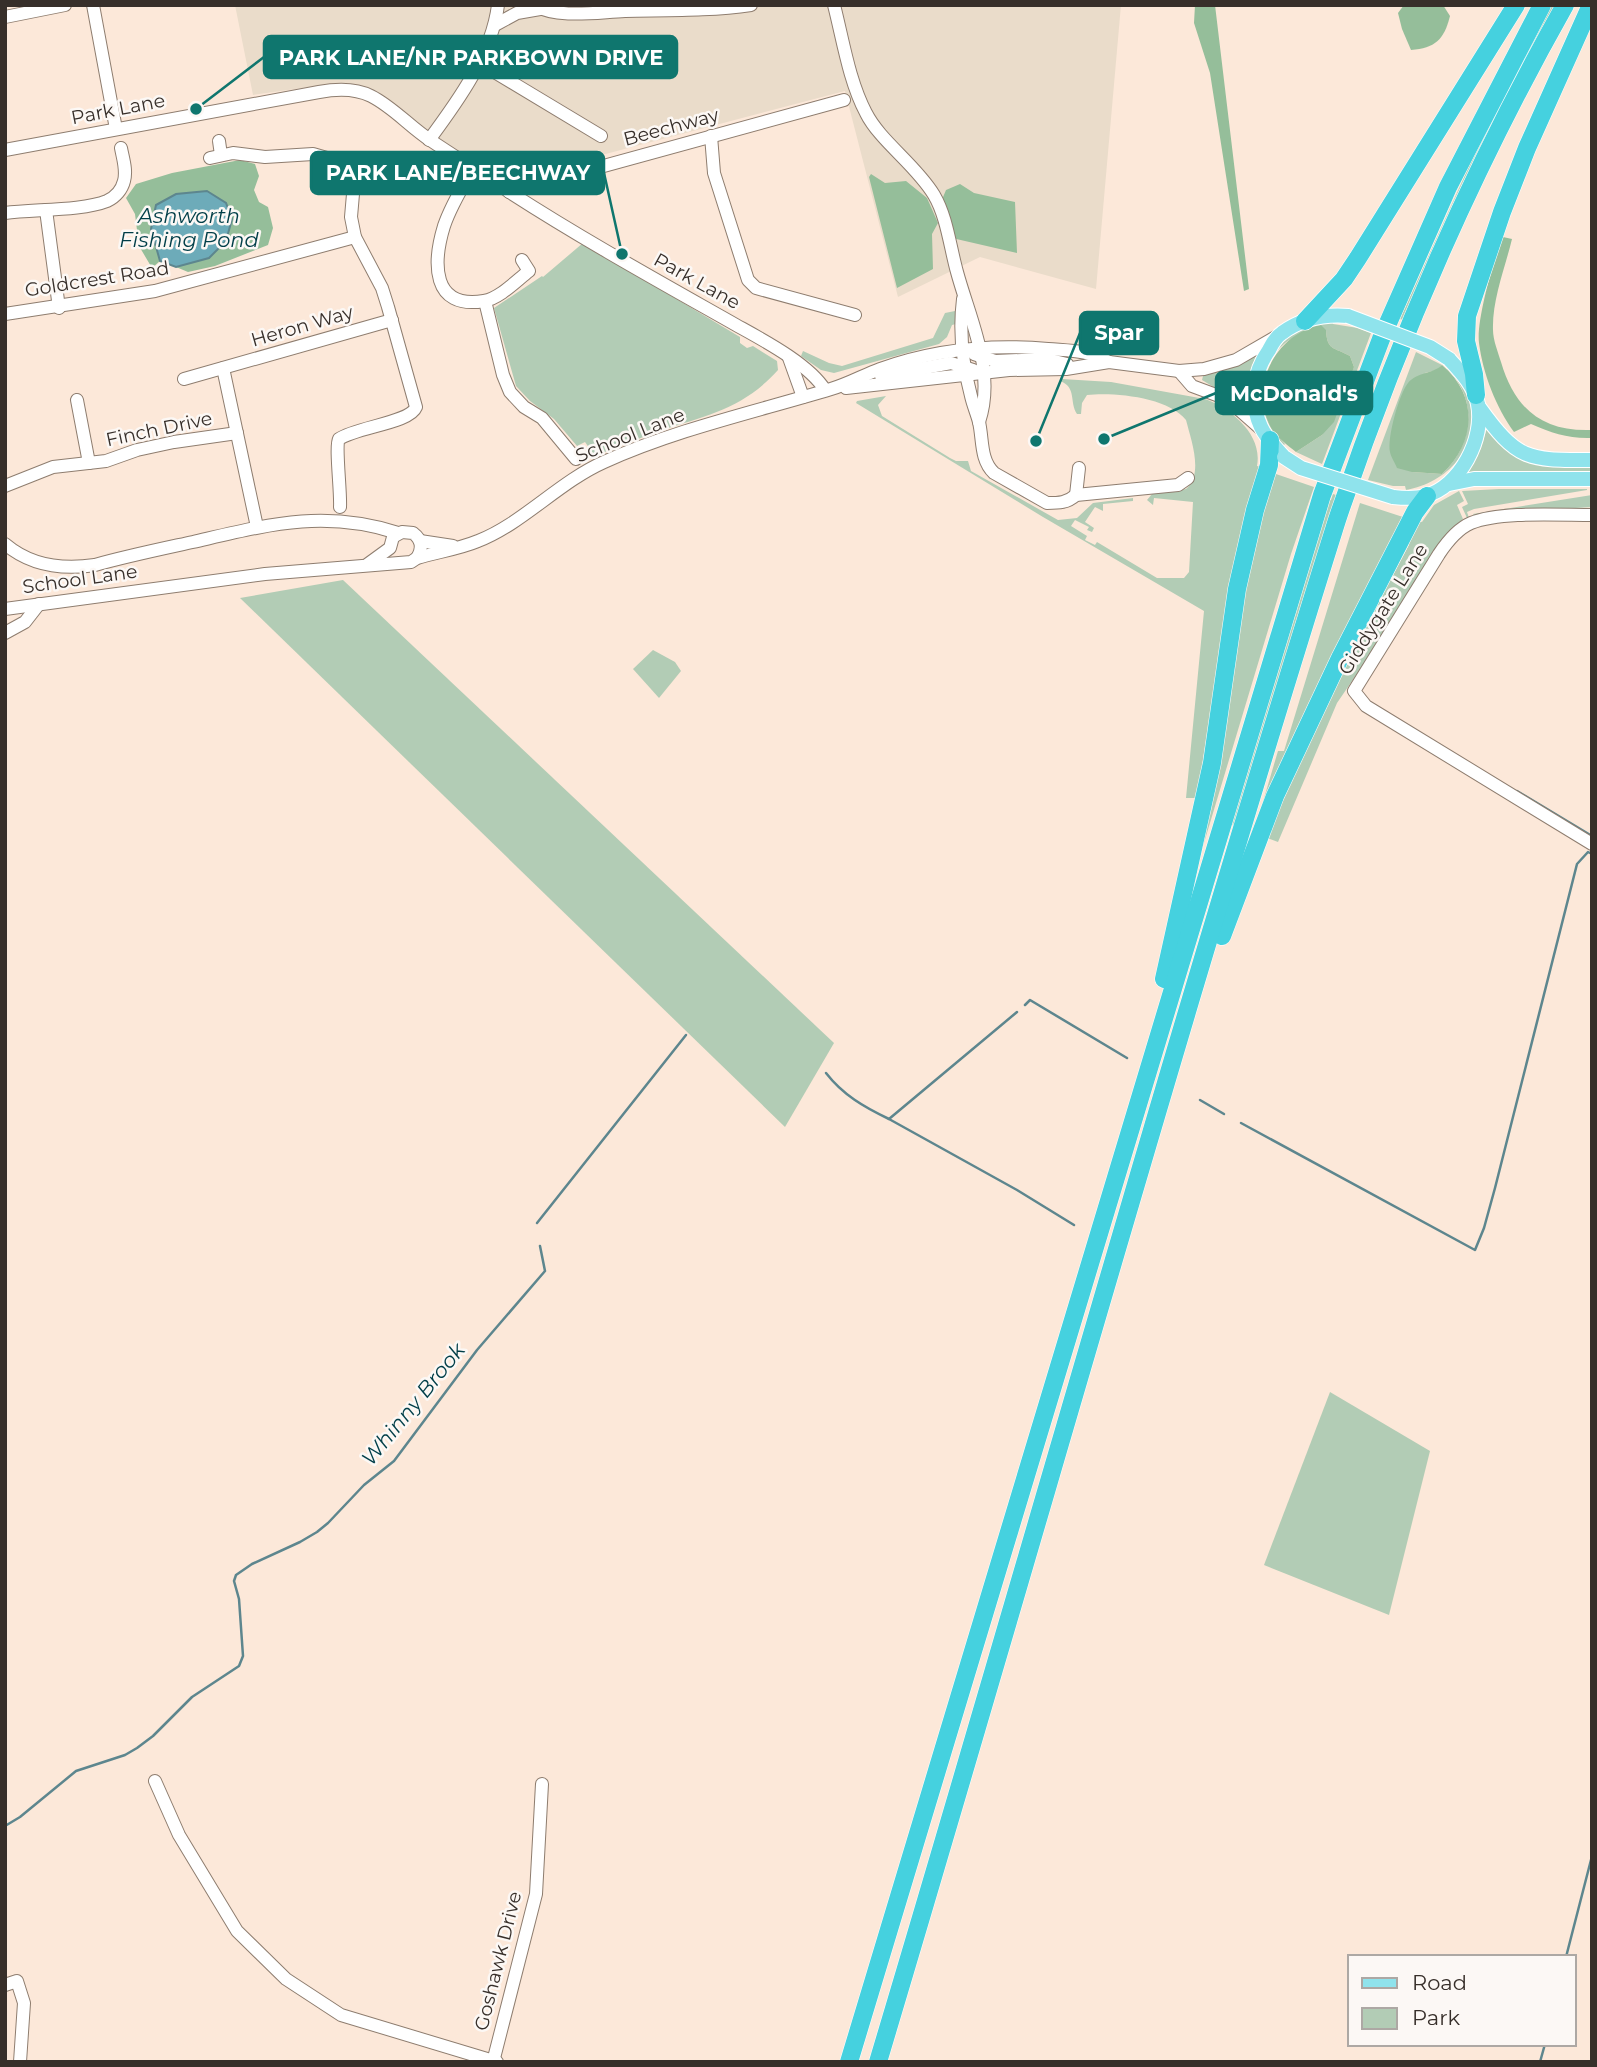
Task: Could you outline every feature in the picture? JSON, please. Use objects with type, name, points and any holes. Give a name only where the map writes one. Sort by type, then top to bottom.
[{"type":"highway","points":[[1305,321],[1344,279],[1516,5]]},
{"type":"highway","points":[[849,2062],[1322,495],[1381,339],[1448,187],[1542,5]]},
{"type":"highway","points":[[878,2062],[978,1730],[1105,1287],[1312,600],[1376,409],[1455,220],[1506,115],[1565,5]]},
{"type":"highway","points":[[1477,401],[1474,374],[1465,341],[1467,316],[1527,148],[1591,5]]},
{"type":"highway","points":[[1127,1135],[1212,763],[1237,589],[1255,510],[1269,465],[1266,435]]},
{"type":"highway","points":[[1171,1069],[1199,1004],[1275,796],[1340,658],[1415,512],[1427,496]]},
{"type":"main road","points":[[1477,401],[1477,432],[1471,453],[1461,469],[1447,484],[1427,496],[1393,497],[1301,468],[1283,457],[1266,435],[1254,406],[1255,380],[1259,366],[1279,335],[1305,321],[1334,315],[1348,316],[1430,347],[1449,359],[1459,370],[1500,436],[1526,455],[1550,460],[1592,460]]},
{"type":"main road","points":[[1447,484],[1474,479],[1592,479]]},
{"type":"street","points":[[12,13],[65,5]]},
{"type":"street","points":[[93,5],[116,129]]},
{"type":"street","points":[[429,140],[478,62],[495,25],[498,5]]},
{"type":"street","points":[[495,25],[517,13],[536,7],[572,12],[709,9],[751,5]]},
{"type":"street","points":[[834,5],[867,117],[909,163],[937,201],[980,352],[985,405],[979,422]]},
{"type":"street","points":[[478,62],[601,136]]},
{"type":"street","name":"Park Lane","points":[[5,150],[251,103],[340,90],[360,92],[373,96],[429,140],[509,191],[631,265],[752,333],[804,367],[828,390]]},
{"type":"street","name":"Beechway","points":[[509,191],[844,100]]},
{"type":"street","points":[[711,136],[714,173],[748,280],[757,288],[855,315]]},
{"type":"street","points":[[219,141],[216,157],[233,153],[265,157],[313,154],[344,163],[359,173],[353,194],[351,218],[355,237],[382,288],[416,404],[415,410],[409,416],[357,430],[339,439],[336,447],[340,471],[340,507]]},
{"type":"street","points":[[5,213],[105,202],[120,190],[130,172],[121,148]]},
{"type":"street","points":[[474,167],[444,227],[437,273],[442,288],[452,297],[465,301],[485,301],[529,271],[522,260]]},
{"type":"street","points":[[46,210],[59,308]]},
{"type":"street","name":"Goldcrest Road","points":[[5,314],[59,308],[155,291],[355,237]]},
{"type":"street","points":[[962,292],[961,320],[967,371],[984,454],[994,473],[1047,503],[1066,502],[1076,495],[1178,485],[1188,478]]},
{"type":"street","points":[[485,301],[503,375],[510,392],[524,407],[542,418],[576,459]]},
{"type":"street","name":"Heron Way","points":[[184,379],[392,320]]},
{"type":"street","points":[[1109,362],[1179,372],[1225,364],[1279,335]]},
{"type":"street","name":"School Lane","points":[[5,609],[265,574],[411,562],[479,541],[569,481],[602,463],[679,434],[828,390],[883,369],[937,354],[1025,347],[1092,353],[1109,362]]},
{"type":"street","name":"School Lane","points":[[980,352],[995,361],[1046,359],[1081,367]]},
{"type":"street","points":[[789,358],[803,397]]},
{"type":"street","name":"School Lane","points":[[828,390],[967,371],[983,373],[1081,367],[1109,362]]},
{"type":"street","name":"School Lane","points":[[857,379],[951,363],[967,371]]},
{"type":"street","points":[[223,368],[257,527]]},
{"type":"street","points":[[1179,372],[1192,386],[1227,399],[1266,435]]},
{"type":"street","name":"Finch Drive","points":[[77,400],[89,463]]},
{"type":"street","name":"Finch Drive","points":[[5,486],[53,467],[89,463],[174,442],[237,433]]},
{"type":"street","points":[[1076,495],[1079,468]]},
{"type":"street","name":"Giddygate Lane","points":[[1592,515],[1520,516],[1483,519],[1468,524],[1449,540],[1439,554],[1354,691],[1366,706],[1592,844]]},
{"type":"street","points":[[5,544],[40,564],[83,567],[257,527],[313,520],[339,520],[371,524],[393,541],[392,556],[400,562]]},
{"type":"street","name":"School Lane","points":[[368,564],[393,541],[413,533],[420,541],[457,547]]},
{"type":"street","points":[[417,558],[421,550],[420,541]]},
{"type":"street","points":[[5,633],[24,622],[39,604]]},
{"type":"street","points":[[155,1781],[179,1835],[237,1931],[286,1979],[341,2015],[495,2061]]},
{"type":"street","name":"Goshawk Drive","points":[[495,2061],[536,1894],[542,1784]]},
{"type":"street","points":[[5,1985],[17,1981],[24,2003],[20,2062]]},
{"type":"shaded area","points":[[235,5],[1121,5],[1096,289],[980,257],[898,297],[845,91],[503,181],[361,85],[338,83],[253,95]]},
{"type":"green space","points":[[1195,5],[1215,5],[1249,289],[1244,291],[1210,73],[1194,23]]},
{"type":"green space","points":[[1404,5],[1443,5],[1450,16],[1441,37],[1432,45],[1411,50],[1398,13]]},
{"type":"green space","points":[[1552,5],[1558,5],[1405,320],[1400,319],[1475,153]]},
{"type":"green space","points":[[240,160],[255,164],[259,176],[254,190],[259,202],[268,207],[273,228],[268,245],[215,266],[188,272],[176,267],[209,258],[151,229],[160,261],[152,268],[139,246],[135,214],[126,198],[136,184],[172,173]]},
{"type":"green space","points":[[871,174],[885,183],[906,181],[927,198],[938,223],[932,234],[933,269],[897,288],[869,177]]},
{"type":"green space","points":[[960,184],[974,193],[1015,202],[1017,253],[952,238],[941,202],[946,190]]},
{"type":"green space","points":[[1503,237],[1512,239],[1497,296],[1493,330],[1507,378],[1514,393],[1533,414],[1559,427],[1592,430],[1592,438],[1561,435],[1531,424],[1514,432],[1496,401],[1484,366],[1479,333],[1486,290]]},
{"type":"green space","points":[[583,243],[740,337],[740,343],[747,348],[753,346],[777,361],[778,370],[752,393],[724,409],[595,456],[585,442],[577,446],[554,419],[530,401],[516,386],[494,308],[543,277]]},
{"type":"green space","points":[[955,311],[956,324],[952,325],[947,337],[939,344],[834,373],[821,370],[801,356],[803,351],[842,366],[933,338],[945,313]]},
{"type":"green space","points":[[1332,321],[1333,324],[1371,333],[1322,464],[1296,452],[1322,435],[1354,367],[1350,356],[1330,345],[1326,330],[1293,338],[1274,354],[1264,380],[1265,408],[1276,433],[1285,444],[1283,446],[1265,415],[1262,383],[1273,352],[1285,340],[1304,327]]},
{"type":"green space","points":[[1321,325],[1326,330],[1330,345],[1350,356],[1354,367],[1334,422],[1322,435],[1296,452],[1272,429],[1265,413],[1265,380],[1270,365],[1291,339],[1305,330]]},
{"type":"green space","points":[[1416,352],[1442,365],[1437,370],[1425,373],[1412,472],[1442,474],[1452,463],[1466,436],[1468,408],[1457,381],[1447,369],[1449,366],[1467,394],[1472,420],[1465,449],[1457,461],[1447,471],[1435,480],[1406,490],[1405,486],[1368,480]]},
{"type":"green space","points":[[1256,355],[1248,379],[1247,407],[1202,380],[1204,372],[1228,369]]},
{"type":"green space","points":[[1442,365],[1454,377],[1467,405],[1469,420],[1462,448],[1442,474],[1397,468],[1390,445],[1401,396],[1412,379]]},
{"type":"green space","points":[[1060,381],[1111,382],[1205,399],[1235,416],[1255,444],[1257,466],[1262,467],[1257,486],[1248,502],[1233,570],[1197,798],[1186,798],[1204,611],[1043,517],[856,403],[886,396],[878,405],[882,416],[950,458],[968,461],[971,471],[1058,520],[1077,518],[1093,503],[1133,498],[1133,501],[1103,504],[1103,511],[1095,507],[1085,522],[1094,528],[1092,532],[1087,530],[1089,527],[1075,520],[1071,526],[1087,536],[1085,540],[1095,545],[1097,542],[1157,578],[1184,578],[1189,572],[1193,502],[1154,498],[1153,505],[1147,500],[1152,494],[1186,489],[1191,483],[1195,456],[1186,420],[1178,412],[1154,401],[1111,394],[1087,395],[1082,403],[1081,414],[1077,414],[1071,391]]},
{"type":"green space","points":[[1487,428],[1497,441],[1520,457],[1533,462],[1562,466],[1592,466],[1592,473],[1468,473],[1480,450]]},
{"type":"green space","points":[[1273,473],[1314,487],[1291,554],[1194,876],[1245,574]]},
{"type":"green space","points":[[1587,490],[1474,509],[1467,512],[1467,518],[1462,507],[1468,504],[1462,491]]},
{"type":"green space","points":[[1459,491],[1464,501],[1457,505],[1463,519],[1444,538],[1337,703],[1278,842],[1267,838],[1335,690],[1409,545],[1410,532],[1417,521],[1422,522],[1434,505]]},
{"type":"green space","points":[[1333,494],[1339,496],[1238,827],[1228,823],[1328,500],[1331,500]]},
{"type":"green space","points":[[1592,495],[1592,507],[1496,513],[1475,517],[1473,514]]},
{"type":"green space","points":[[1360,503],[1406,518],[1254,832],[1278,751],[1284,751]]},
{"type":"green space","points":[[343,580],[834,1043],[785,1127],[240,598]]},
{"type":"green space","points":[[653,650],[675,662],[681,671],[659,698],[633,669]]},
{"type":"green space","points":[[1330,1392],[1430,1451],[1389,1615],[1264,1565]]},
{"type":"water","name":"Ashworth Fishing Pond","points":[[207,191],[226,203],[232,219],[226,241],[209,258],[176,267],[160,261],[151,229],[156,205],[176,194]]},
{"type":"waterway","points":[[1517,791],[1592,836]]},
{"type":"waterway","points":[[1241,1123],[1475,1250],[1495,1188],[1577,864],[1588,852],[1592,854]]},
{"type":"waterway","points":[[1025,1005],[1030,1000],[1127,1058]]},
{"type":"waterway","points":[[1017,1012],[889,1119],[1074,1225]]},
{"type":"waterway","points":[[537,1223],[686,1035]]},
{"type":"waterway","points":[[826,1073],[854,1100],[889,1119]]},
{"type":"waterway","points":[[1200,1100],[1224,1114]]},
{"type":"waterway","name":"Whinny Brook","points":[[5,1826],[76,1771],[125,1755],[137,1748],[192,1697],[239,1666],[243,1656],[239,1599],[234,1581],[236,1575],[252,1564],[317,1532],[364,1485],[394,1461],[477,1350],[545,1271],[540,1246]]},
{"type":"waterway","points":[[1567,1955],[1592,1856]]},
{"type":"waterway","points":[[1540,2062],[1544,2046]]},
{"type":"place","name":"PARK LANE/NR PARKBOWN DRIVE","points":[[196,109]]},
{"type":"place","name":"PARK LANE/BEECHWAY","points":[[622,254]]},
{"type":"place","name":"McDonald's","points":[[1104,439]]},
{"type":"place","name":"Spar","points":[[1036,441]]}]
